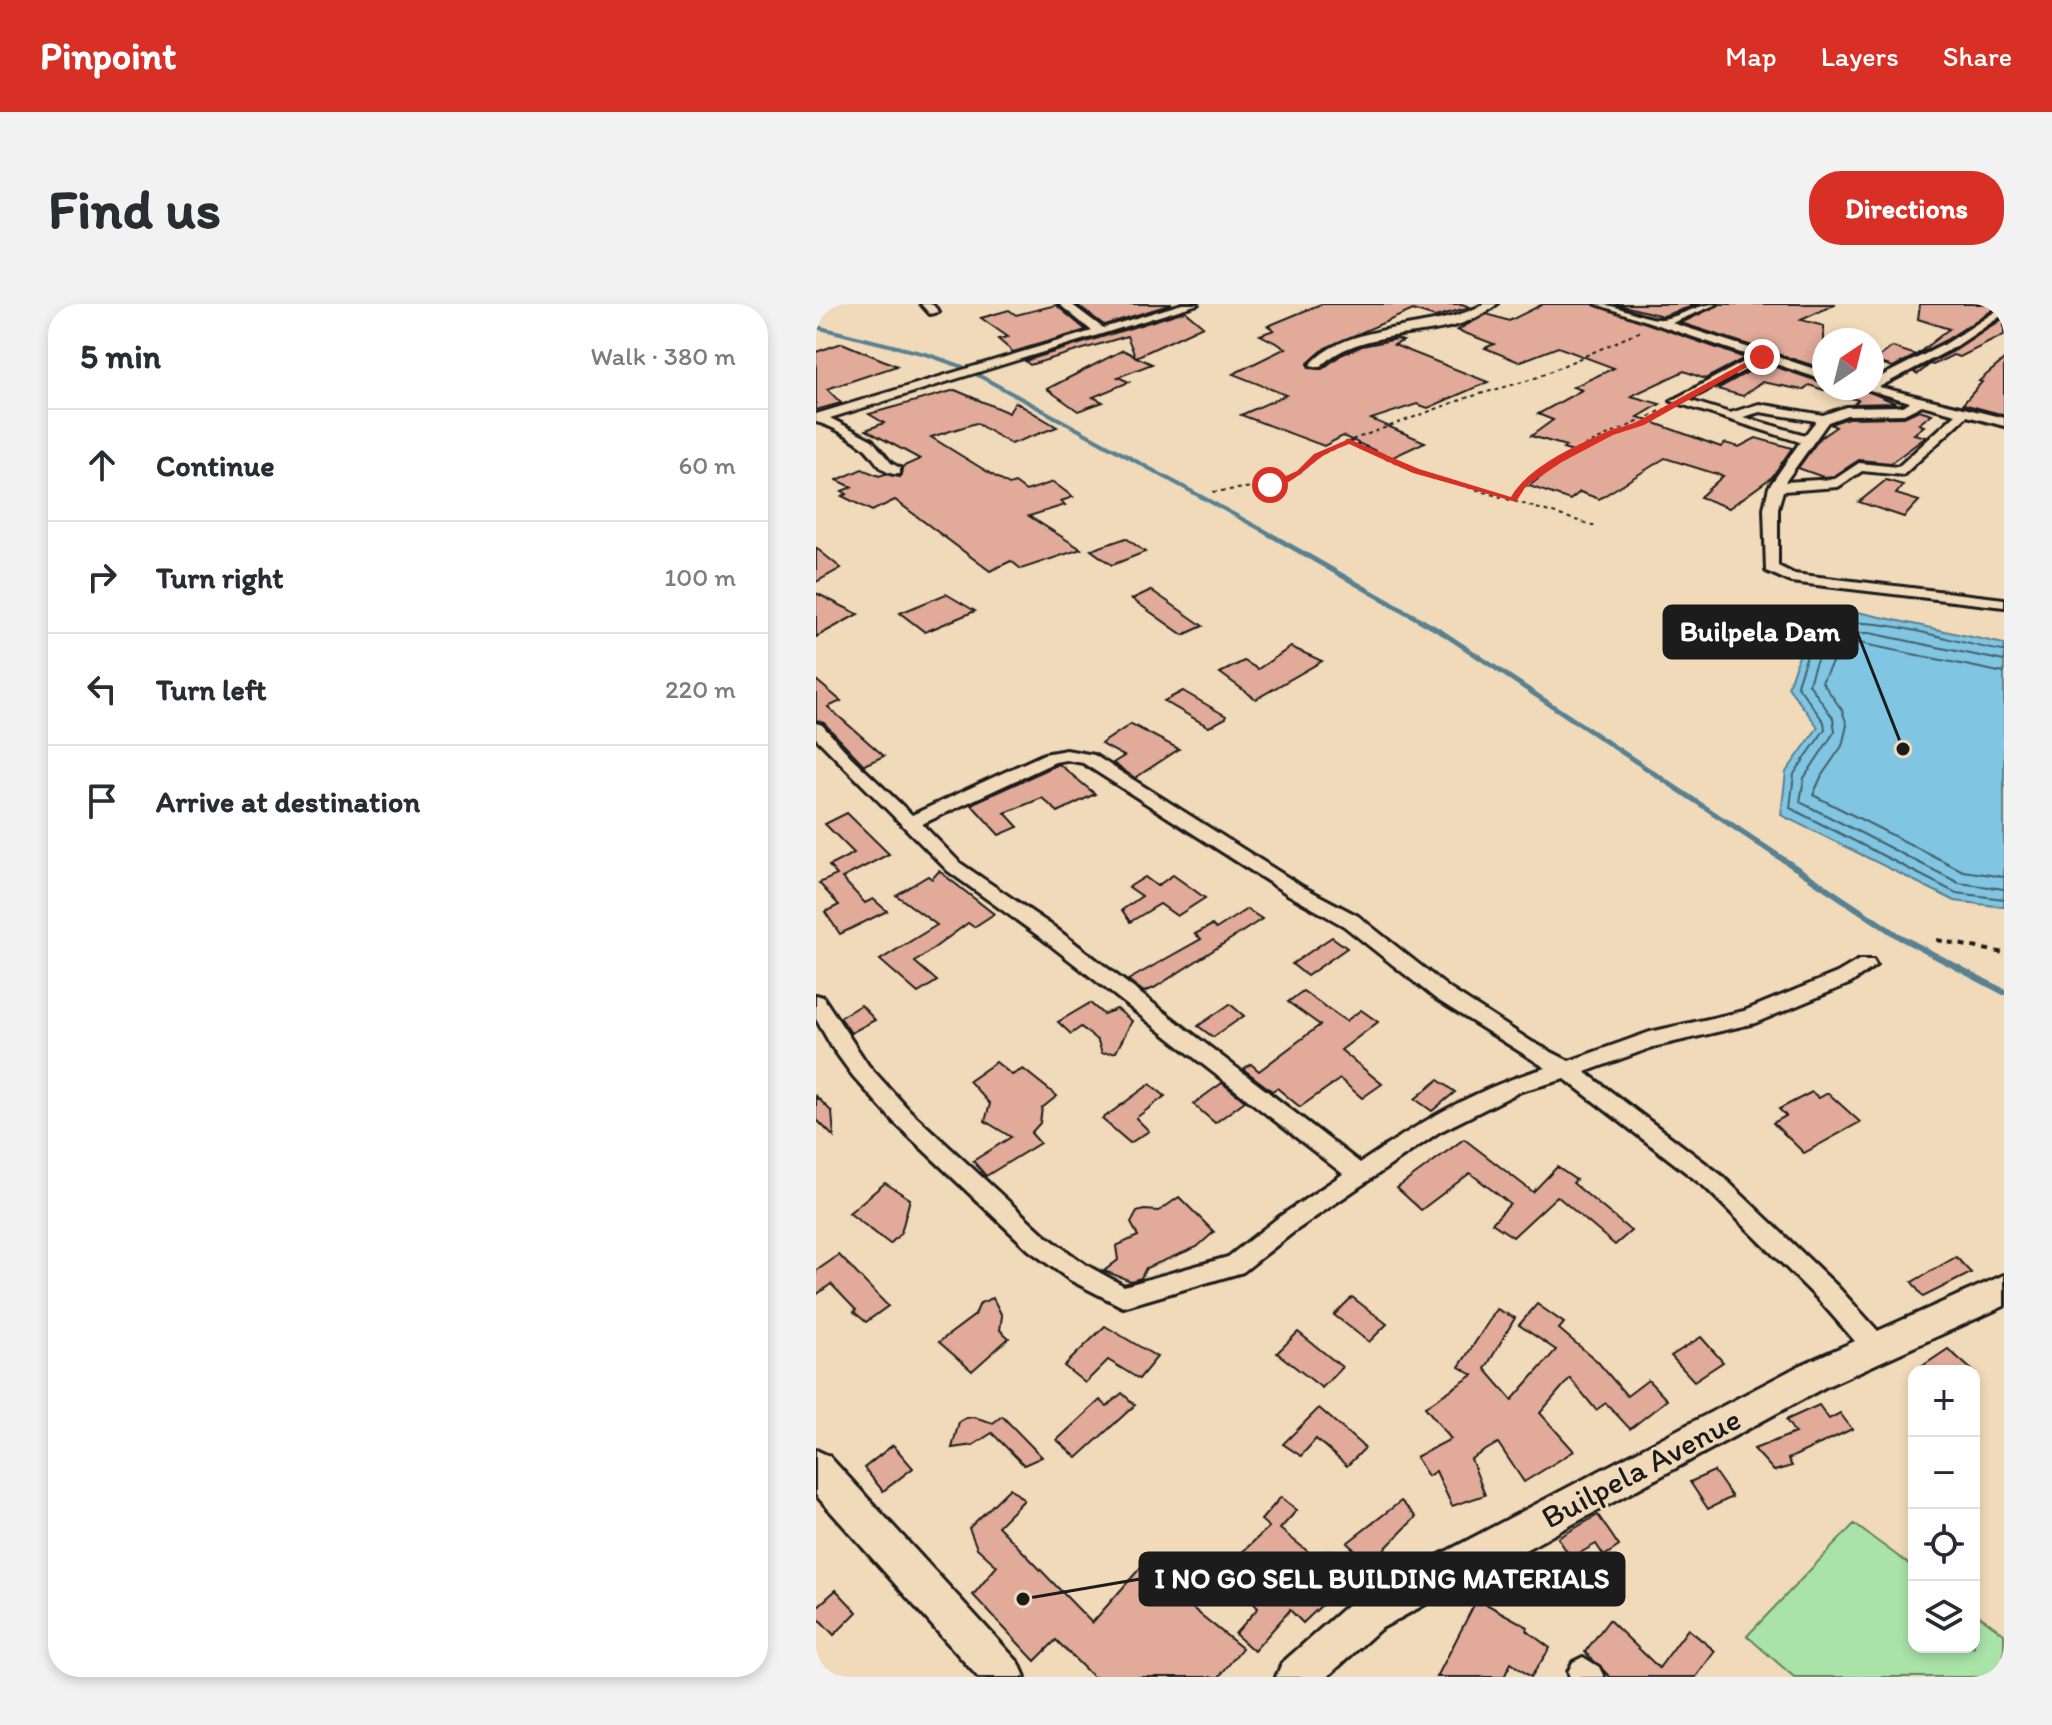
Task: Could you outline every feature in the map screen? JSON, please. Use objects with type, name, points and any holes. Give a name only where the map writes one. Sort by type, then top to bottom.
[{"type":"street","points":[[1064,304],[1101,332]]},
{"type":"street","points":[[818,417],[1193,304]]},
{"type":"street","points":[[1316,365],[1325,356],[1377,336],[1453,322],[1492,304]]},
{"type":"street","points":[[1601,304],[1812,372]]},
{"type":"street","points":[[1660,324],[1712,304]]},
{"type":"street","points":[[1884,380],[1951,345],[2004,309]]},
{"type":"street","points":[[1677,401],[1762,357]]},
{"type":"street","points":[[1884,391],[2004,422]]},
{"type":"street","points":[[1677,401],[1807,440]]},
{"type":"street","points":[[1733,416],[1759,408],[1824,419],[1846,411],[1904,410],[1920,401]]},
{"type":"street","points":[[1776,487],[1838,483],[1859,467],[1897,472],[1906,470],[1938,434],[1964,413]]},
{"type":"street","points":[[818,417],[868,443],[886,466],[895,471]]},
{"type":"street","points":[[1824,419],[1786,465],[1776,487],[1771,508],[1771,568],[1780,574],[2004,603]]},
{"type":"street","points":[[816,728],[845,761],[954,867],[1047,932],[1361,1176]]},
{"type":"street","points":[[910,823],[1050,758],[1066,755],[1088,759],[1284,884],[1351,921],[1443,994],[1525,1047],[1568,1070],[1713,1181],[1828,1293],[1877,1348]]},
{"type":"street","points":[[816,1002],[849,1056],[989,1199],[1034,1241],[1086,1280],[1123,1297],[1235,1265],[1287,1224],[1431,1126],[1515,1085],[1568,1070],[1650,1040],[1748,1018],[1844,978],[1866,965]]},
{"type":"street","name":"Builpela Avenue","points":[[1296,1677],[1366,1615],[1813,1376],[2004,1290]]},
{"type":"street","points":[[816,1468],[1005,1677]]},
{"type":"path","points":[[1213,492],[1270,485],[1300,472],[1317,456],[1349,441],[1466,398],[1533,379],[1629,334],[1660,324]]},
{"type":"path","points":[[1513,500],[1522,484],[1550,466],[1610,433],[1641,423],[1677,401]]},
{"type":"path","points":[[1349,441],[1416,471],[1595,526]]},
{"type":"path","points":[[1937,940],[2004,953]]},
{"type":"green space","points":[[1854,1524],[1908,1564],[1908,1653],[1980,1653],[1980,1616],[2004,1634],[2004,1677],[1794,1677],[1747,1636]]},
{"type":"water","points":[[1858,612],[2004,644],[2004,907],[1955,901],[1781,815],[1786,772],[1818,727],[1788,687],[1798,659],[1806,640],[1818,625],[1833,617]]},
{"type":"building","points":[[1076,304],[1172,304],[1104,325]]},
{"type":"building","points":[[1321,304],[1462,304],[1470,307],[1435,317],[1413,310],[1325,348],[1308,363],[1309,368],[1322,369],[1341,355],[1362,346],[1397,339],[1403,341],[1394,345],[1488,382],[1428,408],[1417,404],[1371,419],[1425,442],[1391,458],[1343,436],[1324,446],[1241,415],[1286,395],[1233,374],[1286,348],[1260,335],[1274,330],[1268,326]]},
{"type":"building","points":[[1543,304],[1593,304],[1745,358],[1705,379],[1684,371],[1631,396],[1660,404],[1638,417],[1721,447],[1725,443],[1739,447],[1756,438],[1792,448],[1772,477],[1729,508],[1700,497],[1723,476],[1665,458],[1599,499],[1580,492],[1570,500],[1529,486],[1573,452],[1563,449],[1566,446],[1531,436],[1553,420],[1538,414],[1582,390],[1573,387],[1614,368],[1558,347],[1519,362],[1485,348],[1494,344],[1457,330],[1487,314],[1509,321]]},
{"type":"building","points":[[1615,304],[1699,304],[1663,316]]},
{"type":"building","points":[[1720,304],[1836,304],[1801,320],[1824,326],[1812,328],[1812,365],[1681,323]]},
{"type":"building","points":[[1920,304],[2002,304],[1946,340],[1893,367],[1884,364],[1884,353],[1892,347],[1916,355],[1949,329],[1918,319]]},
{"type":"building","points":[[1056,305],[1086,330],[1013,352],[998,339],[1008,337],[981,318],[1009,310],[1016,315]]},
{"type":"building","points":[[1185,311],[1203,326],[1136,357],[1152,364],[1118,377],[1129,382],[1093,397],[1103,402],[1078,411],[1047,389],[1123,350],[1135,356],[1127,336],[1030,365],[1025,361]]},
{"type":"building","points":[[2004,318],[2004,335],[1960,357],[1953,355],[1930,364],[1918,374],[1913,372],[1956,350]]},
{"type":"building","points":[[842,343],[897,366],[827,389],[841,403],[816,410],[816,352]]},
{"type":"building","points":[[2004,360],[2004,415],[1963,404],[1982,382],[1979,381]]},
{"type":"building","points":[[1764,363],[1812,379],[1812,386],[1803,390],[1762,382],[1743,396],[1717,389]]},
{"type":"building","points":[[955,390],[1009,413],[1015,402],[1057,427],[1011,444],[976,423],[931,437],[1009,485],[1015,483],[1026,491],[1053,482],[1073,497],[1061,501],[1065,505],[1029,516],[1081,549],[1021,569],[1011,561],[990,571],[895,500],[872,511],[842,496],[847,494],[842,491],[852,487],[837,480],[862,469],[879,476],[900,477],[902,467],[920,459],[866,430],[884,423],[869,414]]},
{"type":"building","points":[[1884,398],[1896,403],[1854,404],[1858,400]]},
{"type":"building","points":[[1919,410],[1932,414],[1919,424],[1924,426],[1914,434],[1926,437],[1891,463],[1859,460],[1834,476],[1823,477],[1798,468],[1820,438],[1836,427],[1830,424],[1848,418],[1904,417]]},
{"type":"building","points":[[1886,480],[1903,485],[1896,494],[1919,501],[1904,517],[1859,502]]},
{"type":"building","points":[[1126,538],[1145,552],[1112,565],[1091,550]]},
{"type":"building","points":[[816,548],[841,568],[816,582]]},
{"type":"building","points":[[1151,590],[1203,626],[1183,635],[1132,599]]},
{"type":"building","points":[[816,593],[858,614],[816,637]]},
{"type":"building","points":[[946,594],[975,611],[925,632],[900,613]]},
{"type":"building","points":[[1291,647],[1322,661],[1256,699],[1220,673],[1244,661],[1258,669]]},
{"type":"building","points":[[816,680],[841,701],[828,707],[884,756],[864,765],[824,723],[816,720]]},
{"type":"building","points":[[1183,691],[1226,718],[1209,727],[1164,701]]},
{"type":"building","points":[[1131,724],[1179,749],[1135,778],[1113,763],[1124,756],[1101,744]]},
{"type":"building","points":[[1059,764],[1095,794],[1058,812],[1042,798],[1005,813],[1018,827],[999,835],[971,804]]},
{"type":"building","points":[[847,813],[889,854],[842,878],[865,903],[873,899],[887,911],[840,934],[825,912],[839,905],[819,883],[837,875],[829,866],[854,853],[825,824]]},
{"type":"building","points":[[939,871],[994,914],[974,927],[968,923],[915,962],[937,981],[918,993],[880,960],[937,925],[896,895],[928,876],[932,879]]},
{"type":"building","points":[[1173,875],[1205,898],[1177,916],[1160,904],[1130,922],[1122,910],[1142,896],[1129,887],[1145,877],[1157,886]]},
{"type":"building","points":[[1247,909],[1262,919],[1154,988],[1144,992],[1128,980],[1201,939],[1195,934],[1212,925],[1216,929]]},
{"type":"building","points":[[1332,937],[1347,948],[1307,976],[1292,964]]},
{"type":"building","points":[[1303,991],[1346,1021],[1361,1010],[1378,1022],[1341,1050],[1382,1084],[1362,1098],[1340,1079],[1300,1107],[1277,1088],[1272,1091],[1243,1069],[1251,1064],[1259,1071],[1320,1025],[1288,1002]]},
{"type":"building","points":[[1090,1003],[1103,1014],[1117,1009],[1132,1021],[1116,1052],[1102,1053],[1098,1041],[1081,1027],[1071,1034],[1058,1022]]},
{"type":"building","points":[[1230,1004],[1244,1016],[1213,1037],[1198,1026]]},
{"type":"building","points":[[861,1005],[875,1020],[851,1033],[840,1017]]},
{"type":"building","points":[[996,1062],[1012,1075],[1023,1069],[1057,1096],[1042,1108],[1040,1123],[1031,1133],[1040,1143],[986,1176],[973,1161],[1011,1137],[985,1121],[990,1104],[969,1081]]},
{"type":"building","points":[[1438,1080],[1455,1092],[1432,1111],[1415,1099]]},
{"type":"building","points":[[1222,1083],[1245,1101],[1215,1123],[1193,1104]]},
{"type":"building","points":[[1150,1084],[1165,1096],[1136,1118],[1149,1131],[1130,1143],[1102,1119]]},
{"type":"building","points":[[1812,1092],[1819,1098],[1828,1093],[1860,1122],[1804,1153],[1773,1123],[1786,1116],[1779,1109]]},
{"type":"building","points":[[816,1096],[832,1112],[834,1137],[816,1119]]},
{"type":"building","points":[[1464,1139],[1533,1192],[1557,1167],[1576,1180],[1573,1183],[1631,1231],[1615,1245],[1557,1196],[1513,1237],[1492,1223],[1510,1204],[1470,1173],[1421,1210],[1397,1188]]},
{"type":"building","points":[[885,1183],[910,1199],[901,1233],[890,1244],[849,1213]]},
{"type":"building","points":[[1179,1197],[1214,1232],[1197,1247],[1146,1268],[1141,1278],[1131,1281],[1104,1271],[1118,1260],[1116,1246],[1138,1236],[1131,1223],[1137,1212],[1159,1211]]},
{"type":"building","points":[[839,1255],[888,1306],[866,1322],[831,1284],[816,1295],[816,1271]]},
{"type":"building","points":[[1956,1257],[1971,1273],[1923,1297],[1912,1282]]},
{"type":"building","points":[[1352,1297],[1387,1324],[1369,1342],[1334,1315]]},
{"type":"building","points":[[993,1298],[1002,1316],[1000,1330],[1009,1338],[972,1371],[939,1342],[975,1315],[980,1303]]},
{"type":"building","points":[[1537,1304],[1564,1323],[1559,1329],[1597,1361],[1627,1396],[1648,1380],[1667,1400],[1630,1429],[1606,1403],[1596,1410],[1570,1378],[1540,1413],[1574,1451],[1524,1482],[1498,1443],[1471,1459],[1485,1495],[1452,1506],[1436,1471],[1428,1476],[1416,1457],[1451,1439],[1425,1407],[1473,1375],[1459,1367],[1497,1309],[1515,1318],[1485,1369],[1512,1400],[1556,1350],[1519,1325]]},
{"type":"building","points":[[1105,1326],[1157,1357],[1139,1379],[1108,1360],[1085,1383],[1064,1366]]},
{"type":"building","points":[[1298,1332],[1342,1367],[1322,1388],[1277,1353]]},
{"type":"building","points":[[1701,1337],[1723,1362],[1694,1381],[1671,1356]]},
{"type":"building","points":[[1948,1349],[1966,1365],[1924,1365]]},
{"type":"building","points":[[1122,1393],[1135,1405],[1077,1458],[1057,1440],[1100,1400],[1107,1406]]},
{"type":"building","points":[[1819,1405],[1829,1419],[1840,1413],[1852,1429],[1788,1459],[1792,1466],[1774,1471],[1754,1449],[1795,1433],[1786,1420]]},
{"type":"building","points":[[1319,1408],[1365,1448],[1347,1466],[1316,1439],[1301,1456],[1283,1444]]},
{"type":"building","points":[[1002,1416],[1042,1457],[1024,1465],[992,1433],[973,1445],[952,1448],[959,1422],[974,1417],[993,1423]]},
{"type":"building","points":[[893,1445],[913,1468],[883,1491],[864,1468]]},
{"type":"building","points":[[1714,1471],[1732,1497],[1708,1509],[1690,1482]]},
{"type":"building","points":[[1010,1488],[1024,1500],[998,1526],[1092,1623],[1141,1567],[1242,1648],[1219,1677],[1093,1677],[1056,1640],[1035,1661],[973,1595],[997,1566],[977,1548],[969,1528]]},
{"type":"building","points":[[1281,1497],[1297,1510],[1280,1529],[1311,1554],[1330,1551],[1306,1579],[1327,1600],[1303,1623],[1290,1610],[1254,1651],[1235,1634],[1258,1608],[1223,1570],[1269,1527],[1261,1520]]},
{"type":"building","points":[[1401,1501],[1416,1517],[1370,1564],[1347,1543]]},
{"type":"building","points":[[1598,1515],[1619,1546],[1604,1556],[1596,1544],[1571,1558],[1558,1538]]},
{"type":"building","points":[[836,1590],[857,1612],[834,1635],[816,1616],[816,1608]]},
{"type":"building","points":[[1477,1599],[1528,1627],[1527,1631],[1550,1648],[1531,1677],[1511,1663],[1504,1677],[1437,1677]]},
{"type":"building","points":[[1609,1620],[1659,1668],[1688,1629],[1715,1651],[1696,1677],[1610,1677],[1585,1652]]},
{"type":"waterway","points":[[816,327],[929,355],[963,367]]},
{"type":"waterway","points":[[976,374],[1266,532]]},
{"type":"waterway","points":[[1262,530],[1443,633],[1730,824]]},
{"type":"waterway","points":[[1730,824],[1898,936],[2004,992]]},
{"type":"place","name":"Builpela Dam","points":[[1903,749]]},
{"type":"place","name":"I NO GO SELL BUILDING MATERIALS","points":[[1023,1599]]},
{"type":"route","points":[[1270,485],[1300,472],[1317,456],[1349,441],[1416,471],[1513,500],[1522,484],[1559,461],[1610,433],[1641,423],[1738,367],[1762,357]]}]
